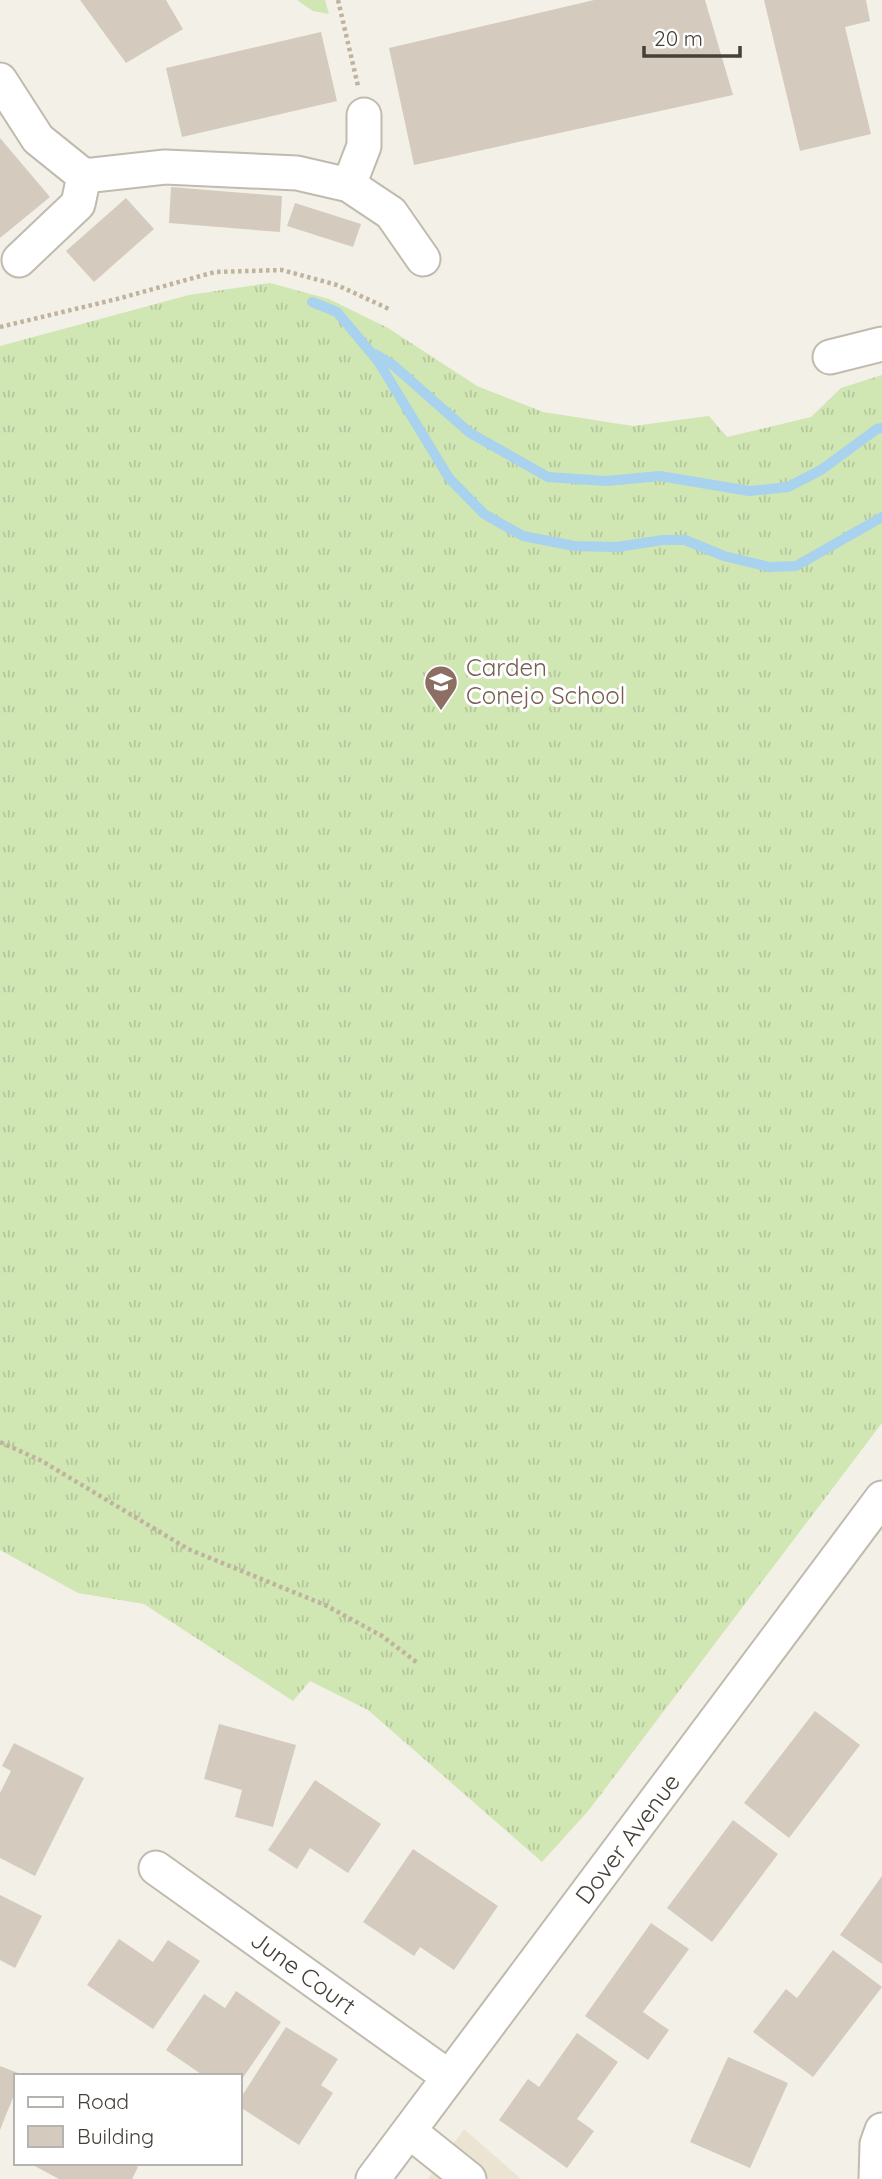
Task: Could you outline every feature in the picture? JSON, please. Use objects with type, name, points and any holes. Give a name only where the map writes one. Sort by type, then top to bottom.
[{"type":"street","points":[[0,80],[38,139],[84,176],[165,167],[297,173],[349,185],[391,213],[423,259]]},
{"type":"street","points":[[349,185],[364,146],[364,115]]},
{"type":"street","points":[[19,260],[78,204],[84,176]]},
{"type":"street","points":[[830,357],[882,344]]},
{"type":"street","name":"Dover Avenue","points":[[373,2179],[882,1498]]},
{"type":"street","name":"June Court","points":[[156,1868],[449,2077]]},
{"type":"street","points":[[875,2172],[877,2144],[882,2130]]},
{"type":"street","points":[[410,2131],[469,2179]]},
{"type":"path","points":[[338,0],[364,115]]},
{"type":"path","points":[[0,327],[215,272],[282,270],[337,285],[389,309]]},
{"type":"path","points":[[0,1442],[42,1461],[188,1549],[325,1605],[382,1636],[419,1664]]},
{"type":"shaded area","points":[[464,2129],[521,2179],[428,2179]]},
{"type":"green space","points":[[297,0],[325,0],[329,14],[313,11]]},
{"type":"green space","name":"Carden Conejo School","points":[[270,283],[329,299],[388,328],[477,386],[543,412],[633,426],[709,416],[727,437],[811,417],[841,388],[882,375],[882,1423],[589,1810],[542,1862],[368,1710],[310,1681],[293,1701],[144,1604],[78,1593],[0,1550],[0,346],[189,295]]},
{"type":"building","points":[[80,0],[166,0],[183,29],[126,63]]},
{"type":"building","points":[[594,0],[705,0],[733,95],[414,165],[389,48]]},
{"type":"building","points":[[764,0],[866,0],[870,21],[845,27],[871,134],[800,151]]},
{"type":"building","points":[[321,32],[337,101],[182,137],[166,68]]},
{"type":"building","points":[[0,138],[50,197],[0,238]]},
{"type":"building","points":[[171,187],[282,196],[280,232],[169,223]]},
{"type":"building","points":[[126,198],[154,229],[94,282],[66,251]]},
{"type":"building","points":[[295,203],[361,224],[353,247],[287,226]]},
{"type":"building","points":[[815,1711],[860,1745],[789,1838],[744,1803]]},
{"type":"building","points":[[219,1724],[296,1745],[273,1827],[235,1817],[242,1790],[204,1779]]},
{"type":"building","points":[[14,1743],[84,1778],[35,1876],[0,1858],[0,1793],[11,1771],[2,1766]]},
{"type":"building","points":[[315,1780],[381,1824],[348,1873],[310,1848],[297,1869],[268,1850]]},
{"type":"building","points":[[733,1820],[778,1854],[712,1942],[667,1908]]},
{"type":"building","points":[[413,1849],[498,1906],[454,1970],[420,1947],[414,1956],[363,1922]]},
{"type":"building","points":[[882,1876],[882,1964],[840,1935]]},
{"type":"building","points":[[0,1895],[42,1916],[15,1968],[0,1960]]},
{"type":"building","points":[[651,1923],[689,1949],[643,2012],[669,2030],[648,2060],[585,2016]]},
{"type":"building","points":[[119,1939],[153,1962],[168,1940],[200,1961],[153,2029],[87,1985]]},
{"type":"building","points":[[833,1950],[882,1987],[813,2077],[753,2032],[786,1989],[797,1998]]},
{"type":"building","points":[[236,1991],[281,2022],[242,2079],[242,2074],[201,2074],[166,2050],[204,1994],[225,2008]]},
{"type":"building","points":[[286,2027],[338,2059],[321,2085],[333,2093],[299,2145],[242,2108],[242,2096]]},
{"type":"building","points":[[577,2033],[618,2062],[577,2119],[594,2131],[567,2168],[499,2120],[528,2079],[539,2087]]},
{"type":"building","points":[[728,2057],[788,2083],[750,2168],[690,2142]]},
{"type":"building","points":[[0,2066],[21,2074],[14,2074],[14,2095],[0,2130]]},
{"type":"building","points":[[33,2165],[138,2167],[132,2179],[59,2179]]},
{"type":"waterway","points":[[312,302],[337,312],[378,361],[449,478],[484,514],[523,536],[574,546],[617,547],[663,540],[685,540],[724,556],[770,567],[796,566],[882,517]]},
{"type":"waterway","points":[[375,354],[393,365],[470,433],[548,477],[606,481],[660,476],[749,491],[788,487],[821,470],[882,428]]},
{"type":"place","name":"Carden Conejo School","points":[[441,712]]}]
